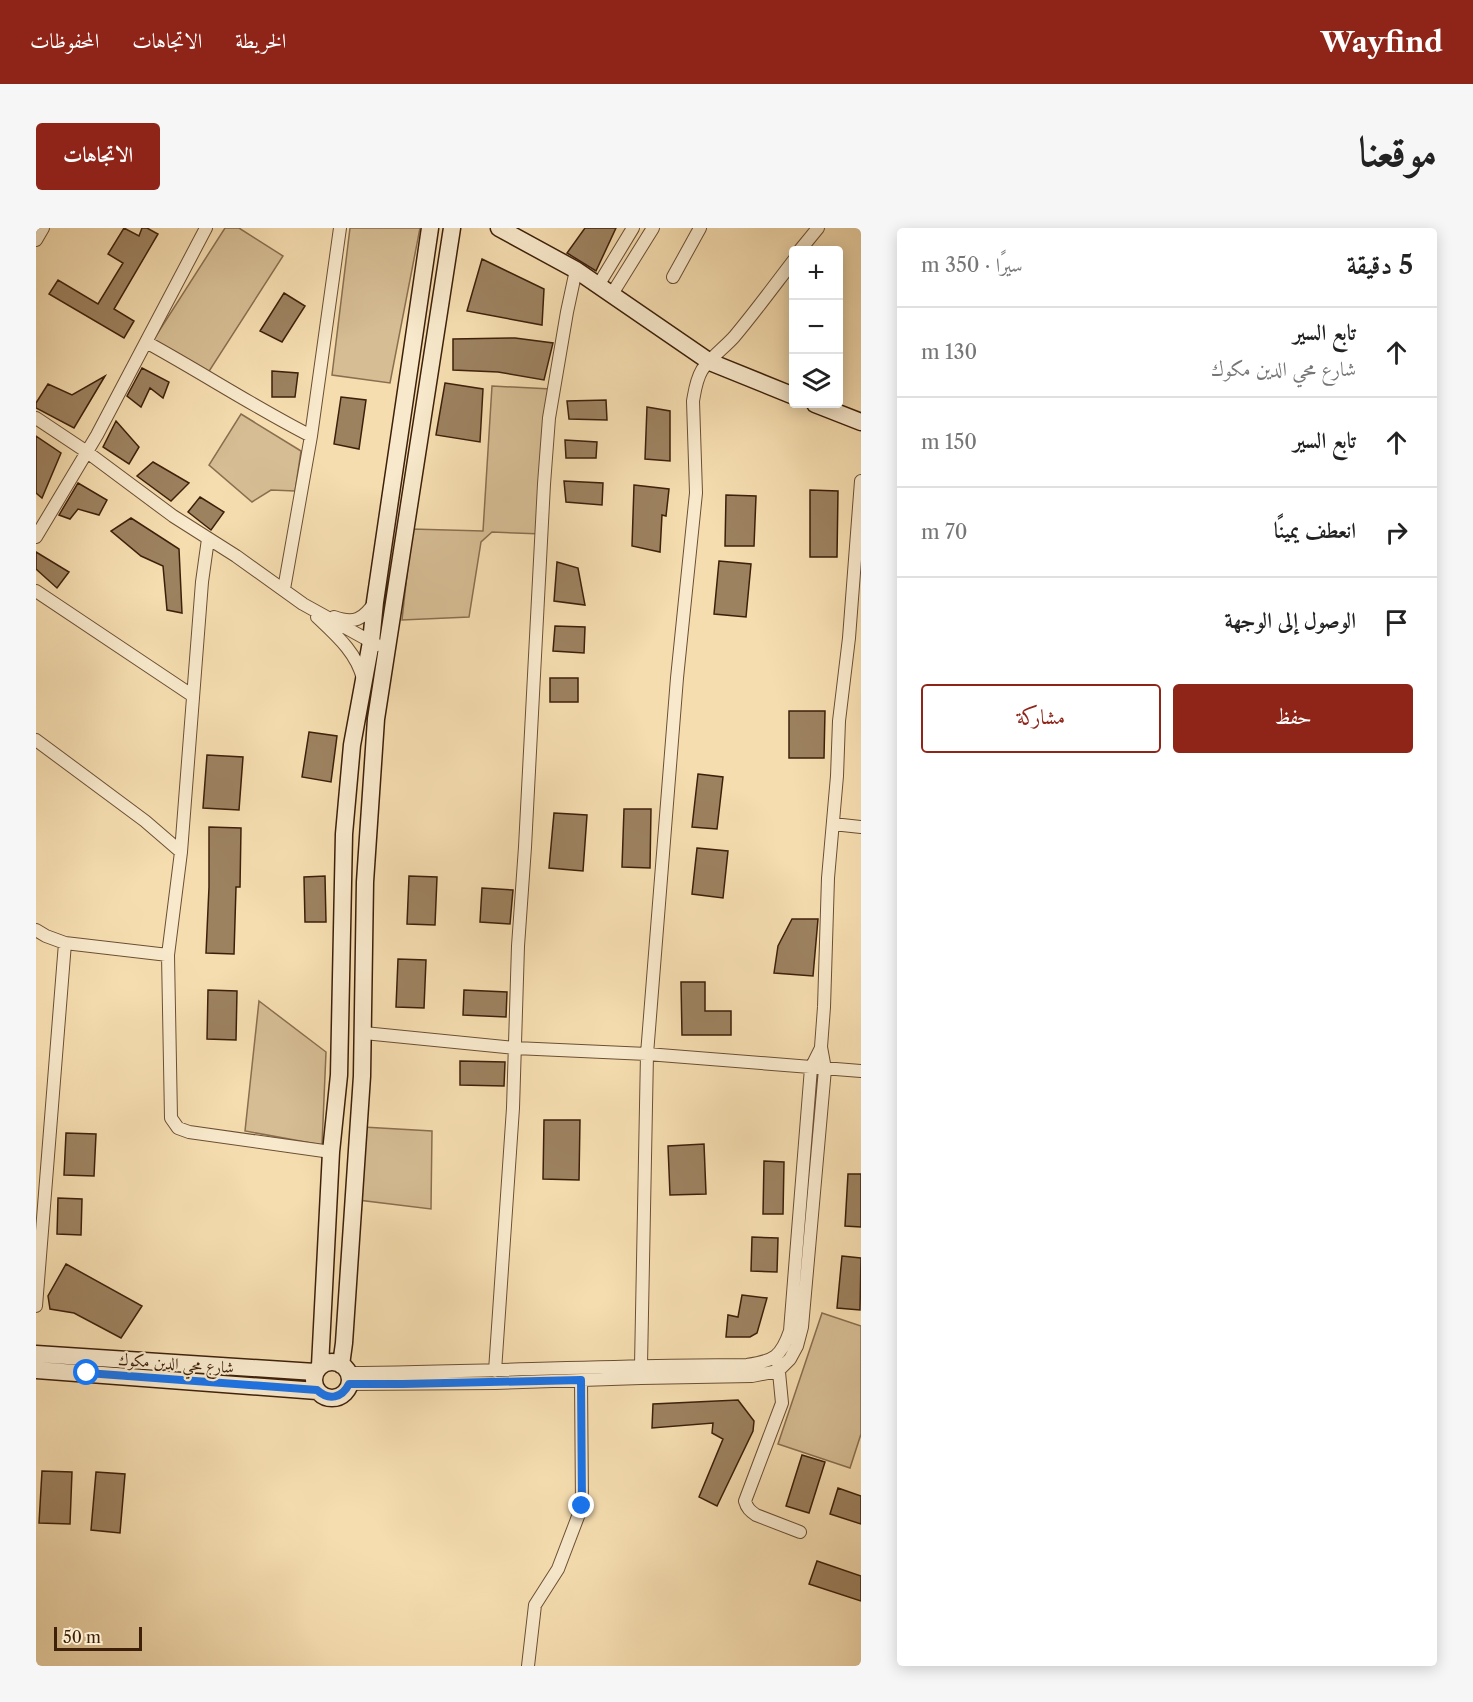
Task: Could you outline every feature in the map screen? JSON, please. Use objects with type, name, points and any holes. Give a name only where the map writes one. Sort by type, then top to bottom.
[{"type":"street","points":[[36,240],[43,228]]},
{"type":"street","points":[[36,537],[87,452],[206,228]]},
{"type":"street","points":[[284,589],[311,436],[340,228]]},
{"type":"street","points":[[430,228],[371,642],[352,745],[344,834],[339,1075],[318,1369],[314,1382],[317,1390],[326,1397],[343,1393],[346,1374],[344,1343],[364,1033],[364,928],[368,817],[376,719],[453,228]]},
{"type":"street","points":[[499,228],[606,289],[710,362],[789,394]]},
{"type":"street","points":[[606,289],[633,228]]},
{"type":"street","points":[[606,289],[653,228]]},
{"type":"street","points":[[672,277],[700,228]]},
{"type":"street","points":[[803,246],[818,228]]},
{"type":"street","points":[[641,1365],[647,1054],[677,678],[696,493],[693,401],[697,379],[703,368],[765,300],[789,267]]},
{"type":"street","points":[[495,1371],[513,1108],[518,946],[544,483],[549,418],[576,270]]},
{"type":"street","points":[[146,342],[272,416],[311,436]]},
{"type":"street","points":[[825,408],[861,422]]},
{"type":"street","points":[[36,418],[303,604],[350,651],[363,677],[363,687]]},
{"type":"street","points":[[346,1374],[495,1371],[566,1374],[581,1380],[752,1376],[778,1371],[790,1359],[797,1346],[802,1327],[825,1069],[821,1047],[828,878],[837,776],[839,721],[849,638],[861,481]]},
{"type":"street","points":[[208,539],[202,582],[181,852],[168,955],[171,1118],[178,1128],[189,1132],[332,1152]]},
{"type":"street","points":[[36,591],[193,696]]},
{"type":"street","points":[[303,604],[343,620],[355,621],[369,611],[375,602]]},
{"type":"street","points":[[303,604],[387,650]]},
{"type":"street","points":[[36,740],[146,821],[181,852]]},
{"type":"street","points":[[833,824],[861,827]]},
{"type":"street","points":[[36,930],[65,943],[168,955]]},
{"type":"street","points":[[36,1305],[65,943]]},
{"type":"street","points":[[364,1033],[515,1048],[647,1054],[861,1071]]},
{"type":"street","points":[[800,1532],[750,1512],[745,1501],[782,1403],[778,1371],[779,1355],[790,1331],[811,1068],[821,1047]]},
{"type":"street","points":[[339,1075],[362,1076]]},
{"type":"street","name":"شارع محي الدين مكوك","points":[[36,1354],[87,1365],[317,1390]]},
{"type":"street","points":[[318,1369],[330,1362],[346,1374],[566,1374],[641,1365],[747,1365],[760,1363],[779,1355]]},
{"type":"street","name":"شارع محي الدين مكوك","points":[[36,1370],[87,1365],[318,1369]]},
{"type":"street","points":[[528,1666],[535,1605],[558,1569],[582,1506],[581,1380]]},
{"type":"shaded area","points":[[225,228],[239,228],[283,256],[206,376],[152,342]]},
{"type":"shaded area","points":[[350,228],[420,228],[390,383],[332,375]]},
{"type":"shaded area","points":[[492,386],[551,389],[542,534],[492,532],[481,542],[469,617],[402,620],[412,529],[483,531]]},
{"type":"shaded area","points":[[241,414],[301,451],[295,491],[271,490],[252,502],[209,465]]},
{"type":"shaded area","points":[[259,1001],[326,1052],[322,1145],[245,1131]]},
{"type":"shaded area","points":[[363,1127],[432,1131],[431,1209],[358,1200]]},
{"type":"shaded area","points":[[822,1313],[861,1326],[861,1434],[850,1468],[778,1444]]},
{"type":"building","points":[[124,228],[139,236],[142,228],[158,234],[114,309],[134,321],[124,338],[49,294],[58,280],[98,304],[123,263],[108,254]]},
{"type":"building","points":[[585,228],[616,228],[596,271],[567,253]]},
{"type":"building","points":[[482,259],[544,289],[542,325],[467,311]]},
{"type":"building","points":[[284,293],[305,306],[282,342],[260,331]]},
{"type":"building","points":[[515,338],[553,343],[544,380],[498,372],[453,370],[453,339]]},
{"type":"building","points":[[142,368],[169,382],[163,398],[150,388],[141,407],[127,396]]},
{"type":"building","points":[[272,371],[298,373],[295,397],[272,397]]},
{"type":"building","points":[[105,376],[74,428],[36,408],[36,403],[48,384],[72,395]]},
{"type":"building","points":[[445,383],[483,389],[480,442],[436,435]]},
{"type":"building","points":[[341,397],[366,400],[359,449],[334,444]]},
{"type":"building","points":[[606,400],[607,420],[569,419],[567,401]]},
{"type":"building","points":[[647,407],[670,411],[670,461],[645,459]]},
{"type":"building","points":[[116,421],[139,447],[129,464],[103,447]]},
{"type":"building","points":[[36,436],[61,453],[42,498],[36,493]]},
{"type":"building","points":[[565,440],[597,442],[596,458],[566,458]]},
{"type":"building","points":[[153,462],[189,483],[171,501],[137,476]]},
{"type":"building","points":[[564,481],[603,483],[602,505],[566,502]]},
{"type":"building","points":[[78,483],[107,500],[99,515],[78,509],[70,519],[59,515]]},
{"type":"building","points":[[634,485],[669,489],[666,516],[662,515],[660,552],[632,546]]},
{"type":"building","points":[[810,490],[838,491],[837,557],[810,557]]},
{"type":"building","points":[[726,495],[756,496],[754,546],[725,546]]},
{"type":"building","points":[[200,497],[224,512],[211,530],[188,512]]},
{"type":"building","points":[[131,518],[179,549],[182,613],[167,610],[163,566],[141,556],[111,531]]},
{"type":"building","points":[[36,552],[69,572],[57,588],[36,569]]},
{"type":"building","points":[[719,561],[751,564],[746,617],[714,614]]},
{"type":"building","points":[[557,562],[578,568],[585,605],[554,601]]},
{"type":"building","points":[[555,626],[585,627],[584,653],[553,651]]},
{"type":"building","points":[[550,678],[578,678],[578,702],[550,702]]},
{"type":"building","points":[[789,711],[825,711],[824,758],[789,758]]},
{"type":"building","points":[[309,732],[337,736],[331,782],[302,777]]},
{"type":"building","points":[[207,755],[243,757],[239,810],[203,808]]},
{"type":"building","points":[[698,774],[723,777],[717,829],[692,827]]},
{"type":"building","points":[[624,809],[651,809],[650,868],[622,867]]},
{"type":"building","points":[[554,813],[587,815],[583,871],[549,868]]},
{"type":"building","points":[[209,827],[241,828],[240,887],[236,887],[234,954],[206,953]]},
{"type":"building","points":[[697,848],[728,851],[723,898],[692,894]]},
{"type":"building","points":[[325,876],[326,922],[305,922],[304,877]]},
{"type":"building","points":[[409,876],[437,877],[435,925],[407,924]]},
{"type":"building","points":[[482,888],[513,890],[510,924],[480,922]]},
{"type":"building","points":[[792,919],[818,919],[813,976],[774,973],[778,946]]},
{"type":"building","points":[[398,959],[426,960],[424,1008],[396,1007]]},
{"type":"building","points":[[681,982],[705,982],[705,1011],[731,1011],[731,1035],[682,1035]]},
{"type":"building","points":[[208,990],[237,991],[236,1040],[207,1039]]},
{"type":"building","points":[[464,990],[507,992],[506,1017],[463,1015]]},
{"type":"building","points":[[460,1061],[505,1062],[504,1086],[460,1085]]},
{"type":"building","points":[[544,1120],[580,1120],[579,1180],[543,1179]]},
{"type":"building","points":[[66,1133],[96,1134],[94,1176],[64,1175]]},
{"type":"building","points":[[704,1144],[706,1194],[670,1195],[668,1146]]},
{"type":"building","points":[[764,1161],[784,1162],[783,1214],[763,1214]]},
{"type":"building","points":[[848,1174],[861,1174],[861,1227],[845,1226]]},
{"type":"building","points":[[58,1198],[82,1199],[81,1235],[57,1234]]},
{"type":"building","points":[[752,1237],[778,1238],[777,1272],[751,1271]]},
{"type":"building","points":[[842,1256],[861,1258],[860,1310],[837,1308]]},
{"type":"building","points":[[66,1264],[142,1306],[121,1338],[74,1313],[50,1309],[48,1296]]},
{"type":"building","points":[[742,1295],[767,1298],[757,1333],[750,1337],[726,1337],[728,1315],[738,1317]]},
{"type":"building","points":[[738,1400],[754,1421],[753,1431],[717,1506],[699,1497],[723,1439],[712,1433],[713,1423],[652,1428],[653,1404]]},
{"type":"building","points":[[802,1455],[825,1462],[809,1513],[786,1506]]},
{"type":"building","points":[[42,1471],[72,1472],[70,1524],[39,1523]]},
{"type":"building","points":[[96,1472],[125,1474],[120,1533],[91,1530]]},
{"type":"building","points":[[838,1488],[861,1496],[861,1524],[830,1514]]},
{"type":"building","points":[[817,1561],[861,1576],[861,1601],[809,1584]]},
{"type":"route","points":[[87,1373],[317,1390],[326,1397],[339,1396],[349,1384],[581,1380],[582,1506]]}]
